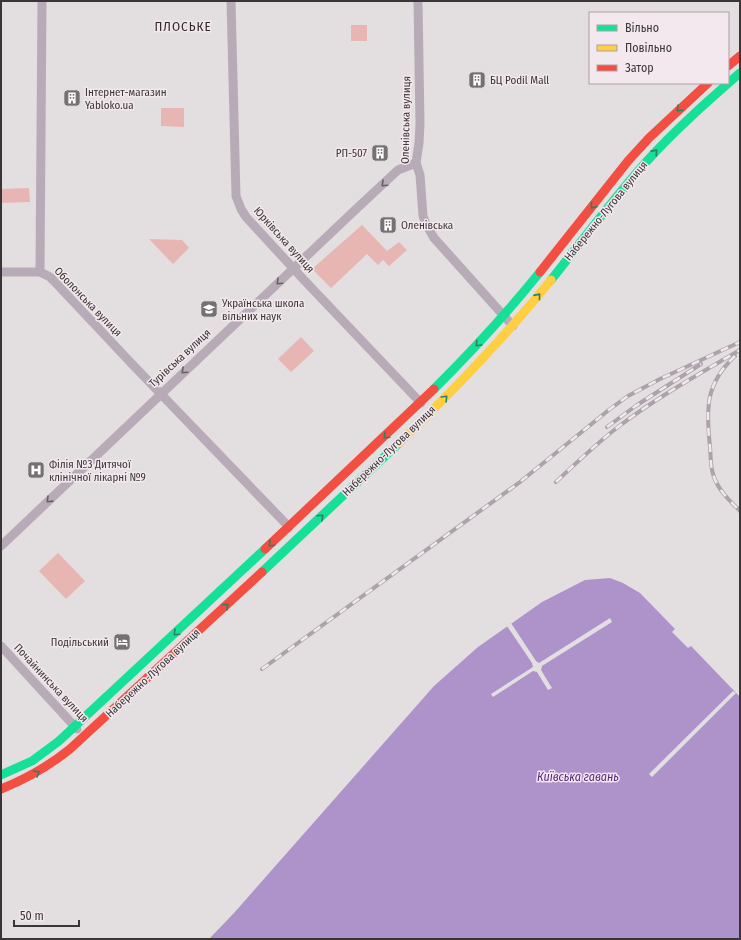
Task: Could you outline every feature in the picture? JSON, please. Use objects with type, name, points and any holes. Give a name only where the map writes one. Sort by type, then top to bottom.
[{"type":"main road","points":[[729,65],[740,56]]},
{"type":"main road","name":"Набережно-Лугова вулиця","points":[[729,83],[740,73]]},
{"type":"main road","name":"Набережно-Лугова вулиця","points":[[1,775],[32,761],[48,750],[421,403],[466,358],[547,265],[628,162],[658,129],[707,84]]},
{"type":"main road","name":"Набережно-Лугова вулиця","points":[[1,789],[17,783],[47,767],[58,759],[258,576],[406,437],[460,383],[513,326],[655,152],[698,110],[728,84]]},
{"type":"street","name":"Оболонська вулиця","points":[[42,1],[40,272],[53,280],[160,394],[289,527]]},
{"type":"street","name":"Юрківська вулиця","points":[[232,1],[236,196],[241,209],[293,268],[421,403]]},
{"type":"street","name":"Оленівська вулиця","points":[[418,1],[420,124],[416,163],[420,175],[423,216],[434,238],[513,326]]},
{"type":"street","name":"Турівська вулиця","points":[[1,546],[398,170],[416,163]]},
{"type":"street","points":[[1,272],[40,272]]},
{"type":"street","name":"Почайнинська вулиця","points":[[1,646],[84,736]]},
{"type":"shaded area","points":[[351,25],[367,25],[367,41],[351,41]]},
{"type":"shaded area","points":[[161,108],[184,108],[184,127],[161,126]]},
{"type":"shaded area","points":[[29,188],[30,202],[1,203],[1,189]]},
{"type":"shaded area","points":[[362,225],[387,251],[399,242],[407,250],[389,266],[383,260],[378,265],[367,254],[331,288],[312,269]]},
{"type":"shaded area","points":[[149,239],[182,240],[189,248],[173,264]]},
{"type":"shaded area","points":[[301,337],[314,351],[291,372],[278,359]]},
{"type":"shaded area","points":[[58,553],[85,581],[66,599],[39,571]]},
{"type":"water","name":"Київська гавань","points":[[610,578],[623,583],[640,593],[675,629],[672,632],[688,648],[691,646],[740,697],[740,939],[209,939],[234,913],[434,686],[478,647],[542,602],[585,580]]},
{"type":"pier","points":[[610,618],[612,622],[542,666],[541,670],[552,688],[548,690],[537,672],[533,671],[493,697],[491,694],[533,667],[532,663],[507,626],[511,623],[536,661],[539,663]]},
{"type":"pier","points":[[733,691],[736,693],[652,777],[649,774]]},
{"type":"railway","points":[[262,669],[520,482],[628,396],[660,379],[740,342]]},
{"type":"railway","points":[[556,482],[602,440],[632,416],[740,350]]},
{"type":"railway","points":[[735,356],[725,366],[713,387],[708,409],[708,421],[711,466],[714,477],[722,491],[740,511]]},
{"type":"railway","points":[[607,427],[637,405],[701,364]]},
{"type":"traffic: fast","points":[[729,83],[740,73]]},
{"type":"traffic: fast","points":[[551,280],[634,175],[681,126],[728,84]]},
{"type":"traffic: fast","points":[[434,389],[462,361],[540,272]]},
{"type":"traffic: fast","points":[[262,572],[399,443]]},
{"type":"traffic: fast","points":[[1,775],[32,761],[59,741],[265,549]]},
{"type":"traffic: slow","points":[[399,443],[478,364],[551,280]]},
{"type":"traffic: jam","points":[[729,65],[740,56]]},
{"type":"traffic: jam","points":[[540,272],[628,161],[649,138],[707,84]]},
{"type":"traffic: jam","points":[[265,549],[434,389]]},
{"type":"traffic: jam","points":[[1,789],[37,772],[70,749],[262,572]]},
{"type":"place","name":"БЦ Podil Mall","points":[[477,80]]},
{"type":"place","name":"Інтернет-магазин Yabloko.ua","points":[[72,98]]},
{"type":"place","name":"РП-507","points":[[380,153]]},
{"type":"place","name":"Оленівська","points":[[388,225]]},
{"type":"place","name":"Українська школа вільних наук","points":[[209,309]]},
{"type":"place","name":"Філія №3 Дитячої клінічної лікарні №9","points":[[36,470]]},
{"type":"place","name":"Подільський","points":[[122,642]]},
{"type":"district","name":"ПЛОСЬКЕ","points":[[183,26]]}]
